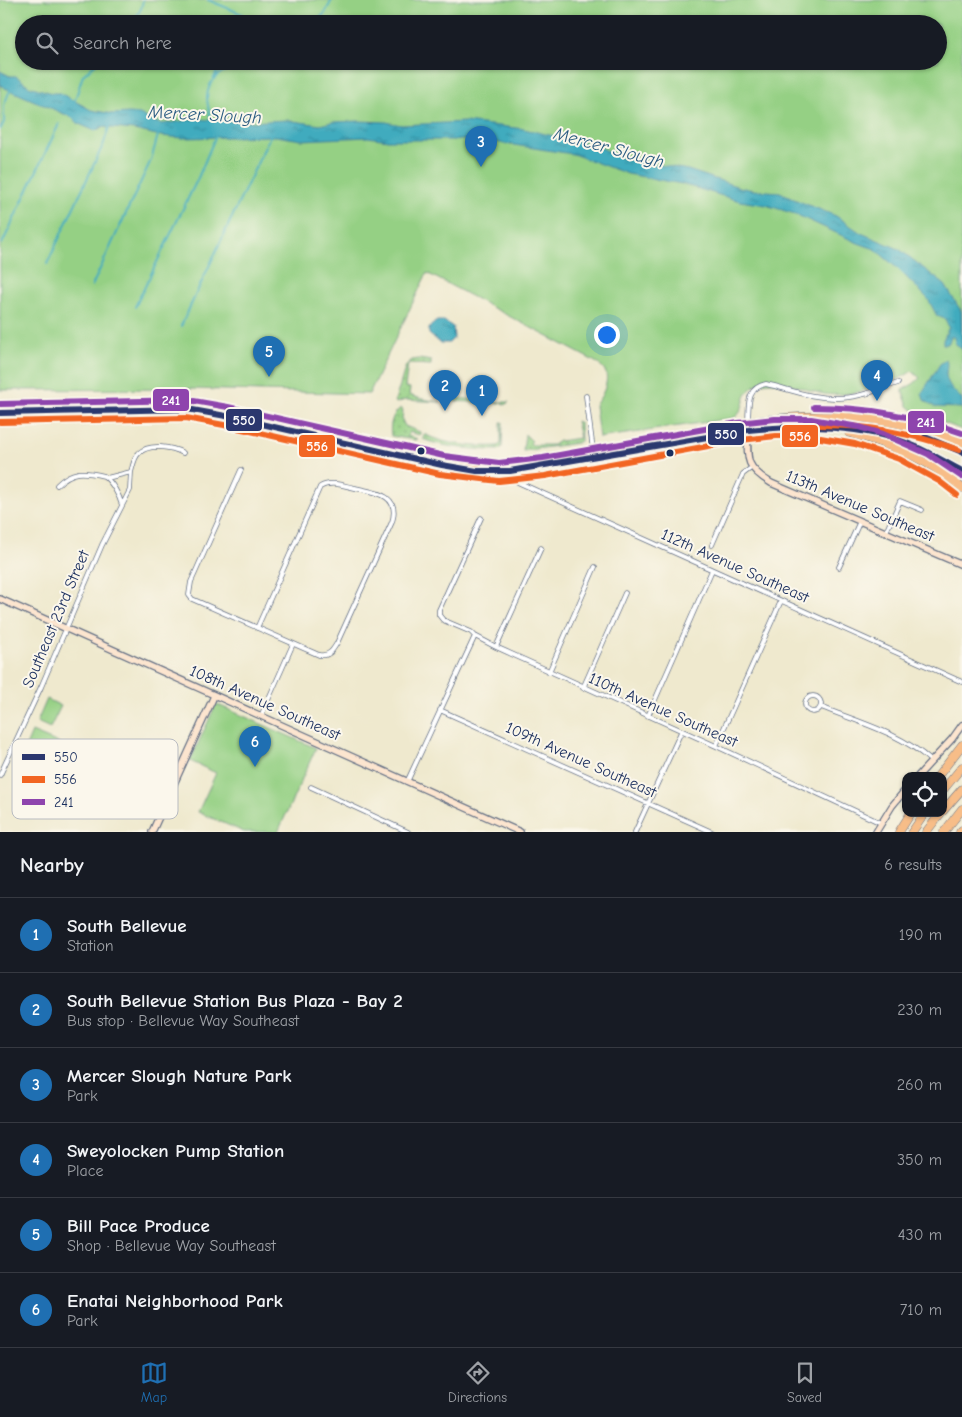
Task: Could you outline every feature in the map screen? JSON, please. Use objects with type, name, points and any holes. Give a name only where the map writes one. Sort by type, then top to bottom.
[{"type":"highway","points":[[844,416],[881,422],[932,439],[962,453]]},
{"type":"highway","points":[[748,426],[793,417],[844,416],[890,421],[962,442]]},
{"type":"highway","points":[[748,426],[855,430],[886,436],[932,454],[962,471]]},
{"type":"highway","points":[[818,428],[844,432],[890,446],[926,462],[962,488]]},
{"type":"highway","points":[[873,440],[925,466],[962,494]]},
{"type":"highway","points":[[941,772],[962,745]]},
{"type":"highway","points":[[947,785],[962,767]]},
{"type":"highway","points":[[947,806],[962,789]]},
{"type":"highway","points":[[944,832],[962,809]]},
{"type":"highway","points":[[899,832],[908,817]]},
{"type":"highway","points":[[912,832],[922,817]]},
{"type":"highway","points":[[926,832],[938,817]]},
{"type":"main road","points":[[0,408],[190,404],[227,410],[480,465],[510,468]]},
{"type":"main road","points":[[0,413],[154,408],[187,409],[487,472],[748,426]]},
{"type":"main road","points":[[594,454],[704,438],[748,426]]},
{"type":"main road","points":[[361,446],[382,443]]},
{"type":"street","points":[[712,545],[743,474],[751,468],[747,453],[749,397],[755,388],[766,384],[818,397],[838,398],[866,393],[898,382]]},
{"type":"street","points":[[586,396],[594,454]]},
{"type":"street","name":"Southeast 23rd Street","points":[[17,739],[102,545],[130,490],[131,472],[135,458],[143,450],[162,448],[176,449],[183,453]]},
{"type":"street","name":"112th Avenue Southeast","points":[[510,468],[512,480],[962,682]]},
{"type":"street","name":"113th Avenue Southeast","points":[[751,468],[771,483],[962,566]]},
{"type":"street","points":[[241,470],[188,592],[192,599],[257,628],[293,644],[319,655],[327,655],[333,650],[395,512],[394,507],[387,498],[380,493],[331,483],[320,487],[257,628]]},
{"type":"street","points":[[57,485],[70,474],[99,475],[107,478],[131,472]]},
{"type":"street","points":[[107,478],[122,504]]},
{"type":"street","points":[[886,532],[900,501],[922,510]]},
{"type":"street","name":"110th Avenue Southeast","points":[[481,518],[440,610],[439,615],[443,620],[583,688],[716,746],[881,823]]},
{"type":"street","points":[[839,567],[860,521]]},
{"type":"street","points":[[496,647],[541,548]]},
{"type":"street","points":[[549,672],[595,567]]},
{"type":"street","points":[[648,716],[712,570]]},
{"type":"street","points":[[583,688],[625,593]]},
{"type":"street","name":"108th Avenue Southeast","points":[[0,599],[511,830],[520,832]]},
{"type":"street","points":[[716,746],[781,601]]},
{"type":"street","points":[[407,782],[475,636]]},
{"type":"street","points":[[261,716],[293,644]]},
{"type":"street","points":[[178,775],[214,696]]},
{"type":"street","points":[[810,696],[816,696],[821,701],[821,707],[816,711],[810,711],[806,707],[806,701],[810,696]]},
{"type":"street","points":[[821,707],[901,740],[920,751],[931,762]]},
{"type":"street","name":"109th Avenue Southeast","points":[[440,710],[712,832]]},
{"type":"street","points":[[922,772],[952,739],[962,725]]},
{"type":"street","points":[[636,832],[681,732]]},
{"type":"street","name":"Southeast 23rd Street","points":[[0,775],[12,749]]},
{"type":"street","points":[[311,787],[408,832]]},
{"type":"street","points":[[876,832],[902,795]]},
{"type":"street","points":[[152,832],[158,819]]},
{"type":"green space","points":[[0,0],[962,0],[962,430],[913,410],[908,406],[902,390],[920,378],[912,371],[893,381],[870,389],[834,395],[782,383],[765,383],[751,388],[741,410],[734,418],[599,438],[595,405],[603,393],[607,378],[602,367],[594,361],[427,273],[369,394],[190,389],[0,390]]},
{"type":"green space","points":[[412,360],[431,361],[431,365],[408,364],[405,387],[410,388],[409,395],[441,402],[405,400],[396,403],[406,365]]},
{"type":"green space","points":[[437,396],[509,402],[506,405],[501,403],[444,401],[444,398],[436,398]]},
{"type":"green space","points":[[401,408],[403,410],[402,420],[405,426],[420,432],[420,435],[409,432],[408,436],[418,439],[391,436],[392,420],[395,413]]},
{"type":"green space","points":[[576,421],[580,423],[581,440],[577,443],[523,451],[525,434],[532,441],[530,443],[532,445],[553,445],[559,441],[580,438]]},
{"type":"green space","points":[[501,422],[503,422],[502,447],[499,450],[450,446],[423,439],[424,434],[441,441],[480,446],[498,446],[501,443]]},
{"type":"green space","points":[[47,699],[61,706],[50,728],[37,722]]},
{"type":"green space","points":[[216,704],[316,748],[278,832],[244,832],[198,812],[216,773],[190,761]]},
{"type":"green space","points":[[32,732],[49,739],[29,739]]},
{"type":"water","name":"Mercer Slough","points":[[0,71],[10,76],[16,76],[29,86],[52,93],[60,93],[91,110],[113,114],[140,114],[162,124],[196,119],[247,122],[287,120],[320,125],[332,122],[360,121],[386,122],[401,125],[465,122],[524,129],[600,147],[621,158],[688,170],[753,190],[780,192],[836,216],[861,233],[899,249],[945,285],[961,311],[962,350],[955,343],[952,336],[948,344],[943,344],[949,327],[945,319],[937,316],[928,299],[875,249],[795,214],[766,205],[740,201],[682,184],[628,174],[573,154],[481,140],[388,140],[368,137],[302,140],[276,136],[183,138],[102,127],[95,131],[79,124],[71,117],[0,85]]},
{"type":"water","points":[[437,321],[444,321],[453,327],[454,338],[449,343],[440,343],[429,334],[430,326]]},
{"type":"water","points":[[946,359],[947,379],[962,399],[962,408],[935,407],[924,400],[922,393],[940,364]]},
{"type":"waterway","points":[[137,15],[143,0]]},
{"type":"waterway","points":[[208,0],[242,15]]},
{"type":"waterway","points":[[323,15],[332,0]]},
{"type":"waterway","points":[[74,103],[83,75],[89,70]]},
{"type":"waterway","points":[[213,80],[218,70]]},
{"type":"waterway","points":[[211,121],[207,97],[209,87],[214,79],[227,70]]},
{"type":"waterway","points":[[0,130],[4,122],[4,105],[10,90]]},
{"type":"waterway","points":[[2,244],[59,124]]},
{"type":"waterway","points":[[47,264],[104,143],[109,127]]},
{"type":"waterway","points":[[181,326],[271,134]]},
{"type":"waterway","points":[[92,286],[151,160],[158,135]]},
{"type":"waterway","points":[[135,307],[198,178],[216,135]]},
{"type":"transit line","name":"241","points":[[0,404],[188,400],[228,407],[444,456],[499,463],[543,458],[738,423],[775,419],[811,419],[859,427],[883,434],[928,454],[962,477]]},
{"type":"transit line","name":"241","points":[[814,407],[871,411],[908,417],[962,433]]},
{"type":"transit line","name":"550","points":[[0,413],[187,409],[477,471],[510,471],[748,430],[790,427],[832,428],[854,430],[894,439],[920,449],[962,471]]},
{"type":"transit line","name":"556","points":[[0,422],[186,418],[440,474],[499,481],[545,476],[741,440],[776,436],[809,436],[855,444],[899,459],[939,481],[957,495]]},
{"type":"transit line","name":"556","points":[[814,425],[852,426],[906,434],[959,450]]},
{"type":"transit line","name":"550","points":[[925,437],[962,452]]},
{"type":"place","name":"Mercer Slough Nature Park","points":[[481,167]]},
{"type":"place","name":"Bill Pace Produce","points":[[269,377]]},
{"type":"place","name":"Sweyolocken Pump Station","points":[[877,401]]},
{"type":"place","name":"South Bellevue Station Bus Plaza - Bay 2","points":[[445,411]]},
{"type":"place","name":"South Bellevue","points":[[482,416]]},
{"type":"place","name":"Enatai Neighborhood Park","points":[[255,767]]}]
